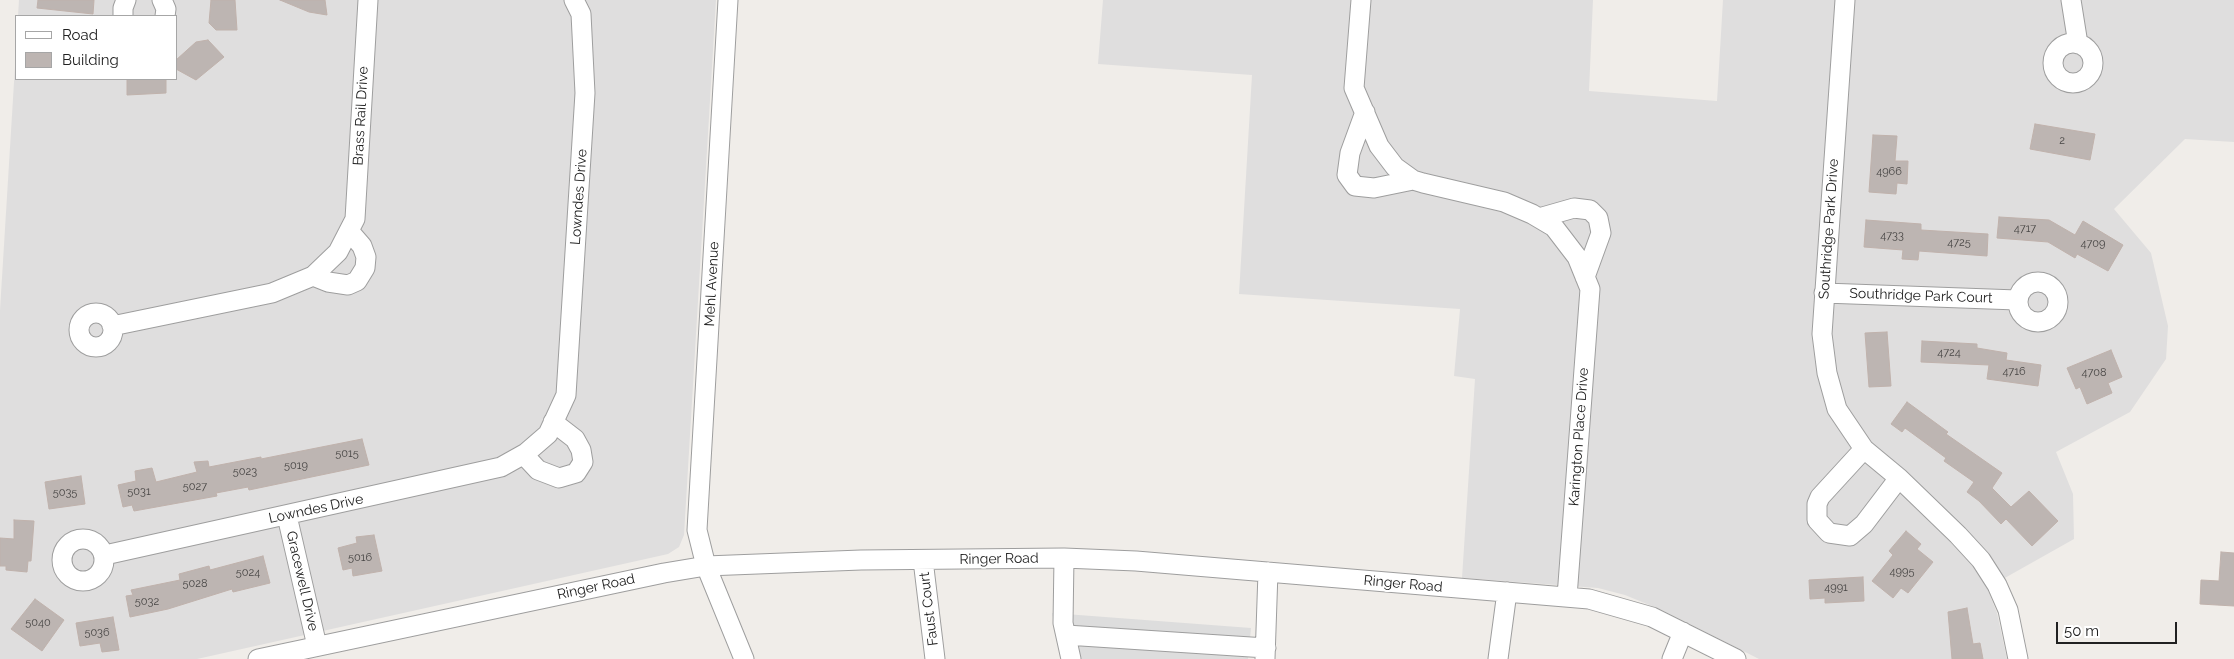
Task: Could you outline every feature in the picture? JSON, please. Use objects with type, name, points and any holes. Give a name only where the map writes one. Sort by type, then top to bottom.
[{"type":"street","points":[[123,15],[126,0]]},
{"type":"street","points":[[162,0],[165,15]]},
{"type":"street","name":"Brass Rail Drive","points":[[112,326],[272,292],[313,276],[338,252],[354,219],[368,0]]},
{"type":"street","name":"Lowndes Drive","points":[[104,555],[287,516],[501,467],[524,455],[548,434],[566,395],[585,93],[581,14],[574,0]]},
{"type":"street","name":"Mehl Avenue","points":[[728,0],[697,530],[706,566],[744,659]]},
{"type":"street","name":"Karington Place Drive","points":[[1361,0],[1354,88],[1379,146],[1395,167],[1413,180],[1504,202],[1554,227],[1569,243],[1590,289],[1567,597]]},
{"type":"street","name":"Southridge Park Drive","points":[[1845,0],[1822,334],[1827,373],[1837,409],[1864,449],[1899,478],[1958,535],[1980,560],[1998,585],[2008,610],[2018,659]]},
{"type":"street","points":[[2071,0],[2078,44]]},
{"type":"street","name":"Karington Place Drive","points":[[1365,112],[1350,153],[1347,175],[1355,186],[1374,188],[1413,180]]},
{"type":"street","name":"Karington Place Drive","points":[[1539,218],[1574,208],[1590,210],[1598,218],[1601,233],[1585,277]]},
{"type":"street","points":[[313,276],[328,282],[348,285],[357,281],[364,268],[366,257],[362,246],[349,231]]},
{"type":"street","name":"Southridge Park Court","points":[[1824,293],[2017,300]]},
{"type":"street","points":[[524,455],[538,470],[558,478],[576,473],[583,462],[582,450],[575,439],[553,422]]},
{"type":"street","points":[[1864,449],[1820,497],[1817,504],[1817,520],[1829,533],[1850,536],[1864,524],[1899,478]]},
{"type":"street","name":"Gracewell Drive","points":[[287,516],[317,646]]},
{"type":"street","points":[[1064,558],[1063,623],[1071,659]]},
{"type":"street","name":"Ringer Road","points":[[258,659],[664,573],[706,566],[1064,558],[1136,561],[1589,599],[1628,609],[1683,632],[1736,659]]},
{"type":"street","name":"Faust Court","points":[[923,560],[935,659]]},
{"type":"street","points":[[1066,635],[1266,654],[1268,572]]},
{"type":"street","points":[[1498,659],[1508,592]]},
{"type":"street","points":[[1672,659],[1683,632]]},
{"type":"shaded area","points":[[19,0],[716,0],[684,535],[679,547],[668,554],[197,659],[0,659],[0,310],[15,66],[15,80],[178,80],[178,15],[18,15]]},
{"type":"shaded area","points":[[1103,0],[1593,0],[1589,91],[1717,101],[1723,0],[2234,0],[2234,142],[2185,139],[2114,209],[2151,253],[2168,326],[2166,359],[2130,412],[2056,452],[2073,494],[2074,539],[1987,588],[1997,613],[2007,659],[1759,659],[1664,611],[1625,595],[1598,588],[1462,578],[1475,379],[1454,376],[1460,309],[1239,294],[1252,75],[1098,64]]},
{"type":"shaded area","points":[[1052,613],[1251,628],[1248,659],[1062,659]]},
{"type":"building","points":[[38,0],[94,0],[93,14],[37,8]]},
{"type":"building","points":[[211,0],[235,0],[237,30],[216,30],[209,23]]},
{"type":"building","points":[[280,0],[325,0],[327,15],[309,12]]},
{"type":"building","points":[[208,40],[224,57],[196,80],[178,70],[178,58],[196,42]]},
{"type":"building","points":[[127,80],[166,80],[166,93],[127,95]]},
{"type":"building","points":[[2035,124],[2095,134],[2090,160],[2030,149]]},
{"type":"building","points":[[1873,135],[1897,136],[1895,161],[1908,161],[1907,184],[1897,183],[1896,194],[1869,192]]},
{"type":"building","points":[[1999,217],[2049,220],[2075,235],[2083,221],[2123,245],[2108,271],[2077,254],[2075,258],[2048,242],[1997,238]]},
{"type":"building","points":[[1866,220],[1921,224],[1921,230],[1988,234],[1987,256],[1919,251],[1918,260],[1902,259],[1903,250],[1864,247]]},
{"type":"building","points":[[1887,332],[1891,386],[1869,387],[1865,333]]},
{"type":"building","points":[[1922,341],[1977,344],[1977,348],[2007,353],[2006,360],[2041,365],[2038,386],[1987,379],[1989,365],[1921,362]]},
{"type":"building","points":[[2111,350],[2122,377],[2108,383],[2112,393],[2087,404],[2080,387],[2076,389],[2067,368]]},
{"type":"building","points":[[1907,402],[1948,432],[1946,434],[2002,473],[1992,488],[2011,507],[2029,491],[2058,521],[2032,546],[2006,519],[2001,524],[1979,501],[1967,492],[1974,482],[1944,461],[1946,458],[1905,428],[1902,432],[1891,424]]},
{"type":"building","points":[[362,439],[369,465],[249,490],[248,487],[216,493],[217,496],[134,511],[132,505],[123,507],[118,485],[136,481],[135,471],[152,468],[156,482],[197,472],[194,462],[208,461],[209,467]]},
{"type":"building","points":[[81,476],[85,504],[49,509],[45,482]]},
{"type":"building","points":[[14,520],[34,521],[31,561],[28,561],[27,572],[6,570],[6,566],[0,566],[0,538],[14,539]]},
{"type":"building","points":[[1906,531],[1921,544],[1917,549],[1933,562],[1908,593],[1901,588],[1893,598],[1872,581],[1893,555],[1889,551]]},
{"type":"building","points":[[374,535],[382,571],[353,576],[352,568],[343,570],[338,548],[357,543],[356,537]]},
{"type":"building","points":[[2221,552],[2234,553],[2234,606],[2200,604],[2201,580],[2219,581]]},
{"type":"building","points":[[263,556],[270,583],[233,592],[232,589],[168,609],[130,617],[126,596],[133,595],[131,590],[180,580],[179,574],[209,566],[210,570]]},
{"type":"building","points":[[1863,577],[1864,601],[1825,603],[1825,598],[1810,599],[1809,580]]},
{"type":"building","points":[[35,599],[64,620],[42,651],[11,629]]},
{"type":"building","points":[[1967,608],[1973,644],[1980,643],[1983,659],[1952,659],[1948,612]]},
{"type":"building","points":[[113,617],[119,650],[102,652],[100,643],[80,646],[76,623]]}]
